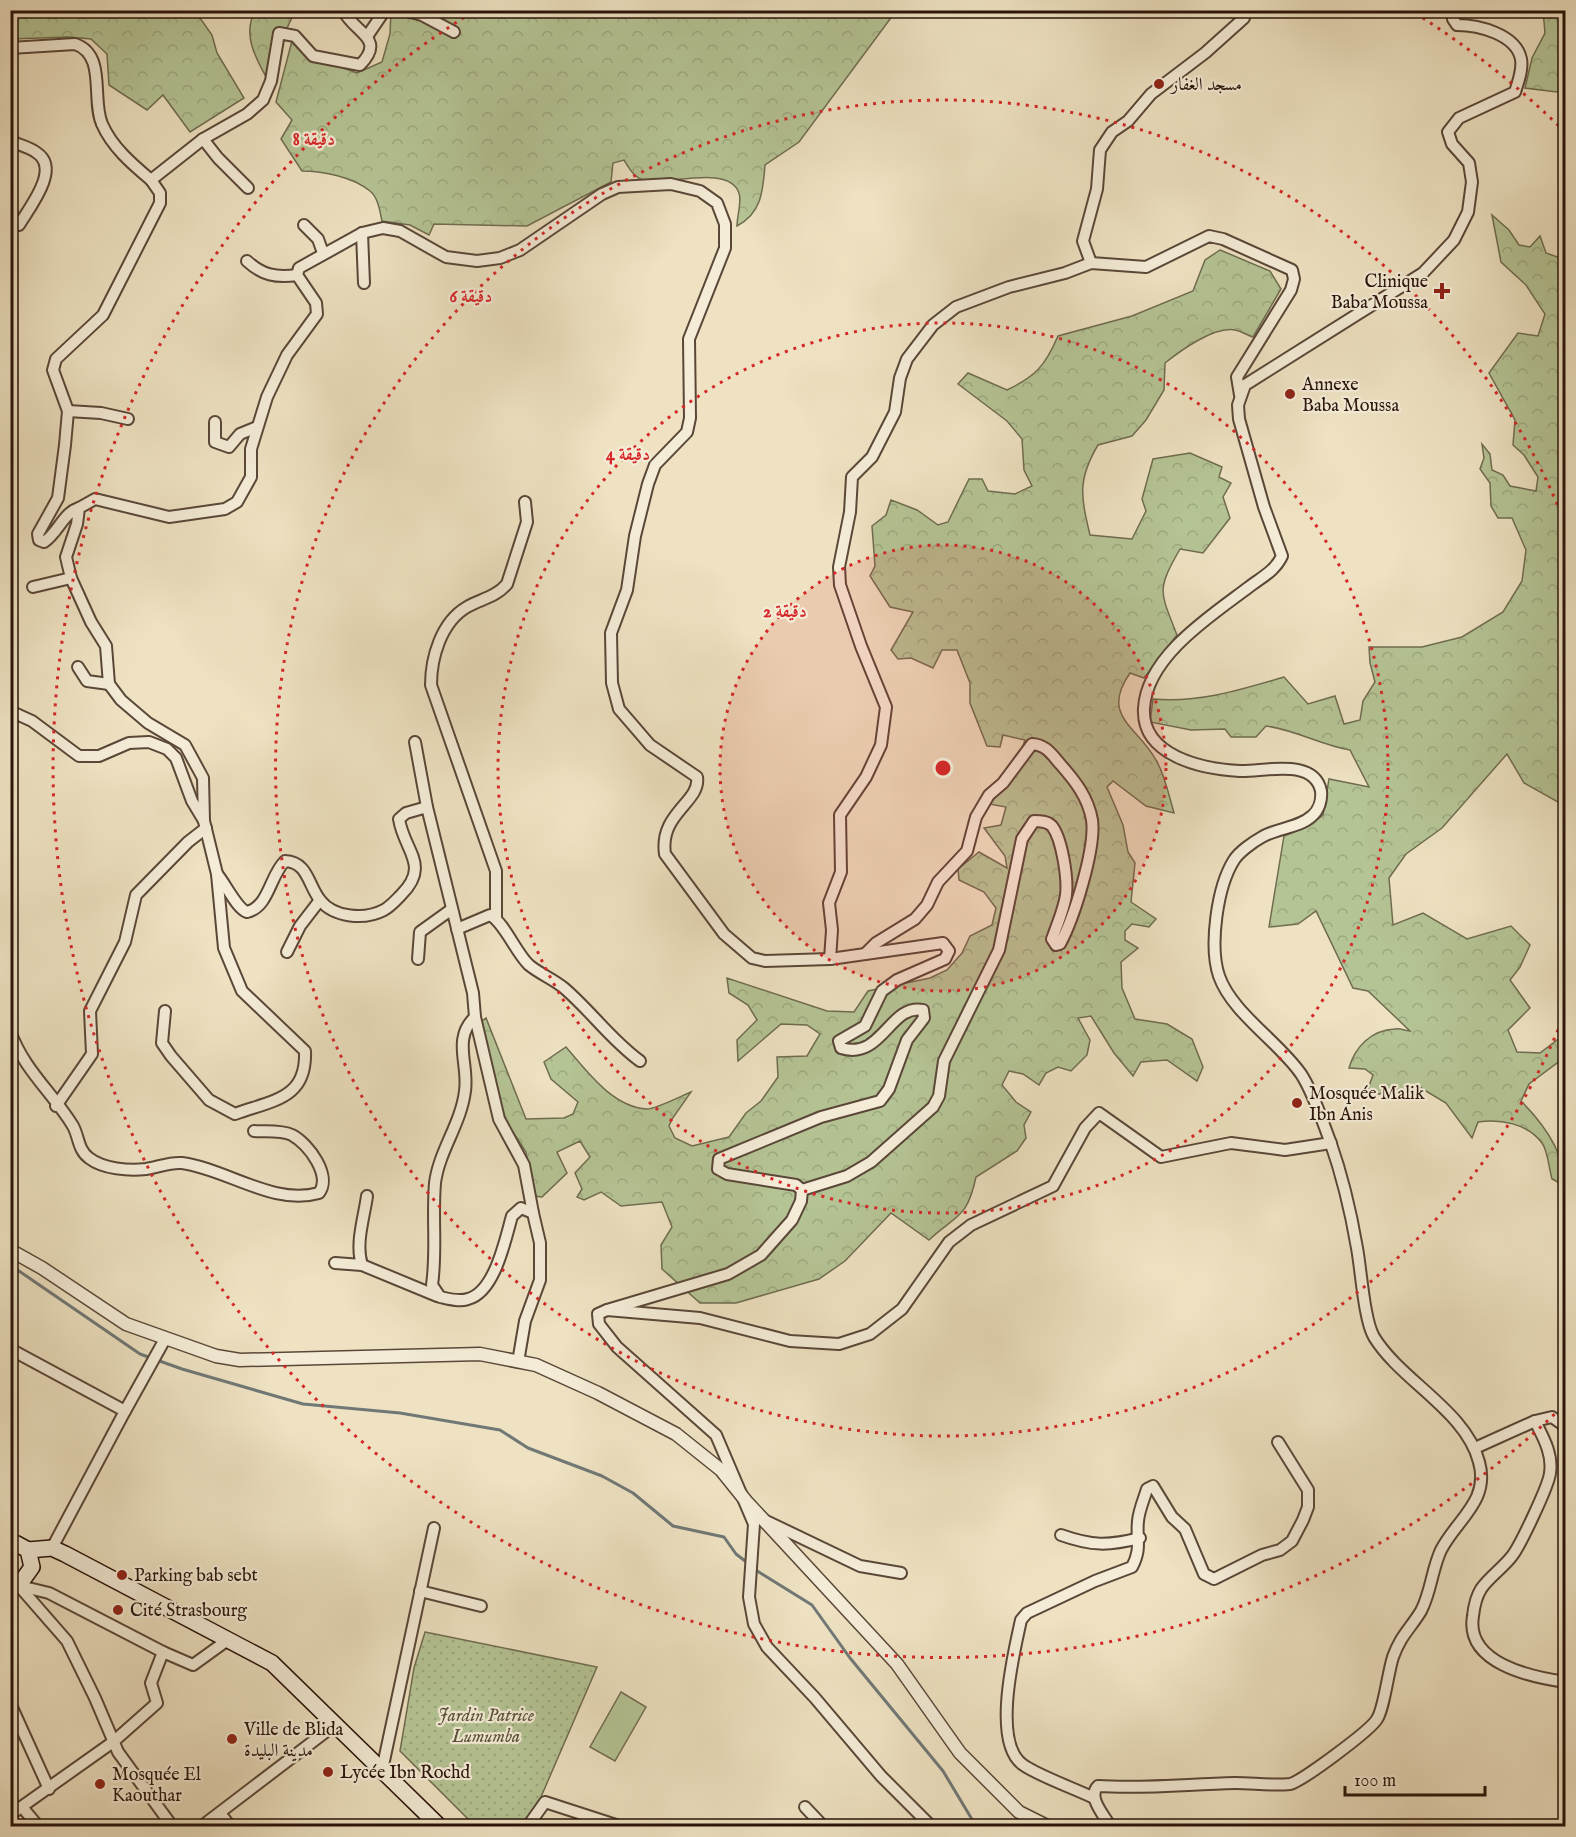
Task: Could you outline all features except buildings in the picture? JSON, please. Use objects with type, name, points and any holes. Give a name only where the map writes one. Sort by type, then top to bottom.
[{"type":"main road","points":[[10,1544],[28,1550],[52,1548],[229,1639],[283,1671],[439,1827]]},
{"type":"main road","points":[[14,1584],[29,1575],[32,1558],[28,1550]]},
{"type":"street","points":[[151,180],[203,139],[247,114],[263,100],[271,81],[279,33],[294,36],[313,56],[352,65],[360,64],[369,56],[371,43],[368,35],[353,25],[343,10]]},
{"type":"street","points":[[368,35],[385,10]]},
{"type":"street","points":[[403,10],[422,15],[454,32]]},
{"type":"street","points":[[1110,1827],[1094,1798],[1094,1790],[1098,1786],[1146,1789],[1232,1783],[1294,1784],[1316,1770],[1377,1719],[1388,1672],[1400,1637],[1422,1610],[1442,1549],[1477,1502],[1481,1467],[1474,1448],[1455,1421],[1371,1333],[1356,1243],[1331,1143],[1302,1075],[1235,1001],[1219,976],[1214,930],[1223,888],[1235,858],[1263,836],[1312,816],[1321,802],[1319,785],[1307,773],[1299,770],[1240,771],[1188,761],[1163,750],[1152,739],[1145,721],[1144,707],[1148,691],[1168,655],[1186,636],[1271,571],[1282,556],[1264,507],[1239,419],[1238,405],[1245,385],[1270,367],[1423,273],[1454,240],[1468,212],[1472,182],[1469,164],[1452,144],[1448,132],[1460,118],[1515,93],[1520,77],[1521,58],[1510,42],[1480,25],[1457,25],[1453,19],[1456,12],[1461,10]]},
{"type":"street","points":[[1091,263],[1083,241],[1097,189],[1100,150],[1112,132],[1128,120],[1151,94],[1244,18]]},
{"type":"street","points":[[10,48],[75,44],[83,47],[92,57],[95,69],[95,93],[101,122],[113,143],[151,180],[160,193],[160,203],[103,315],[56,359],[53,370],[68,411],[58,498],[38,534],[39,540],[44,542],[51,538],[72,510],[95,499],[170,517],[225,509],[237,502],[251,477],[251,449],[267,396],[286,355],[317,314],[316,303],[297,275]]},
{"type":"street","points":[[203,139],[218,158],[248,188]]},
{"type":"street","points":[[10,141],[36,152],[44,159],[47,167],[42,185],[19,225]]},
{"type":"street","points":[[297,275],[299,268],[323,253],[362,233],[382,228],[400,231],[446,257],[477,261],[501,258],[520,250],[602,194],[618,187],[671,184],[700,190],[717,203],[725,224],[725,248],[689,339],[690,418],[687,432],[655,465],[635,536],[627,590],[611,633],[612,682],[619,710],[650,745],[697,777],[698,784],[695,792],[668,825],[663,840],[665,854],[724,934],[752,958],[765,961],[830,959],[943,943],[949,951],[945,959],[897,980],[882,991],[865,1026],[839,1041],[841,1048],[850,1051],[864,1048],[878,1040],[898,1016],[915,1008],[923,1010],[924,1018],[907,1040],[889,1089],[880,1101],[821,1117],[719,1158],[718,1169],[727,1174],[796,1185],[802,1190]]},
{"type":"street","points":[[304,225],[318,239],[323,253]]},
{"type":"street","points":[[362,233],[364,283]]},
{"type":"street","points":[[830,959],[832,930],[829,903],[841,873],[840,815],[866,777],[881,746],[886,707],[861,646],[840,585],[839,567],[850,512],[852,477],[872,457],[895,412],[900,378],[907,359],[933,326],[956,307],[1009,287],[1065,273],[1091,263],[1146,267],[1209,236],[1223,239],[1292,270],[1294,279],[1291,290],[1237,377],[1240,398]]},
{"type":"street","points":[[247,261],[266,274],[282,278],[297,275]]},
{"type":"street","points":[[68,411],[101,412],[128,419]]},
{"type":"street","points":[[215,422],[215,442],[229,447],[240,434],[257,427]]},
{"type":"street","points":[[525,502],[527,522],[507,584],[500,592],[465,608],[448,625],[431,669],[431,685],[496,871],[496,918],[508,940],[529,964],[562,987],[594,1017],[615,1043],[640,1061]]},
{"type":"street","points":[[79,508],[77,524],[66,557],[70,578],[91,622],[106,646],[109,684],[121,700],[148,723],[185,745],[202,778],[205,824],[216,874],[224,948],[242,991],[305,1051],[306,1070],[292,1093],[235,1114],[209,1100],[162,1043],[165,1011]]},
{"type":"street","points":[[33,587],[70,578]]},
{"type":"street","points":[[78,667],[87,681],[109,684]]},
{"type":"street","points":[[10,711],[32,721],[79,756],[89,758],[129,743],[148,742],[167,749],[176,758],[192,801],[205,824]]},
{"type":"street","points":[[415,742],[456,929],[473,993],[475,1017],[499,1119],[524,1165],[540,1243],[540,1280],[525,1321],[518,1362]]},
{"type":"street","points":[[802,1190],[847,1176],[871,1162],[933,1107],[939,1096],[944,1060],[999,950],[1022,839],[1034,821],[1044,821],[1052,826],[1060,847],[1066,876],[1066,895],[1052,939],[1056,945],[1060,944],[1072,918],[1085,874],[1092,819],[1074,778],[1046,748],[1032,744],[1003,783],[989,795],[976,817],[967,851],[938,882],[927,905],[915,919],[865,954]]},
{"type":"street","points":[[216,874],[231,891],[239,908],[247,912],[262,902],[278,868],[285,861],[295,862],[300,865],[320,900],[341,914],[356,916],[376,914],[388,908],[412,884],[415,873],[412,851],[399,819],[406,813],[428,807]]},
{"type":"street","points":[[56,1106],[92,1054],[90,1011],[125,942],[136,894],[205,824]]},
{"type":"street","points":[[287,952],[300,926],[320,900]]},
{"type":"street","points":[[418,959],[420,932],[452,909]]},
{"type":"street","points":[[456,929],[490,915],[496,918]]},
{"type":"street","points":[[437,1296],[432,1285],[435,1263],[435,1182],[442,1155],[461,1112],[465,1088],[462,1038],[466,1026],[475,1017]]},
{"type":"street","points":[[10,1031],[22,1059],[74,1127],[82,1153],[91,1160],[124,1169],[144,1169],[170,1162],[182,1163],[238,1179],[272,1192],[310,1195],[319,1193],[325,1180],[323,1172],[305,1146],[285,1133],[254,1131]]},
{"type":"street","points":[[607,1310],[700,1318],[790,1341],[839,1344],[870,1334],[902,1309],[949,1242],[964,1230],[1053,1186],[1085,1128],[1099,1113],[1161,1157],[1231,1143],[1285,1150],[1331,1143]]},
{"type":"street","points":[[746,1501],[716,1435],[617,1347],[599,1324],[598,1314],[728,1274],[761,1255],[792,1220],[801,1201],[802,1190]]},
{"type":"street","points":[[362,1265],[358,1255],[367,1196]]},
{"type":"street","points":[[335,1263],[362,1265],[437,1296],[468,1300],[487,1288],[512,1215],[521,1208],[533,1213]]},
{"type":"street","points":[[10,1250],[42,1268],[126,1324],[216,1356],[240,1360],[480,1354],[536,1365],[598,1393],[676,1434],[721,1470],[746,1501],[759,1522],[897,1664],[960,1753],[1019,1812],[1047,1827]]},
{"type":"street","points":[[52,1548],[165,1339]]},
{"type":"street","points":[[10,1349],[125,1411]]},
{"type":"street","points":[[1474,1448],[1535,1421],[1552,1417],[1562,1424],[1566,1431]]},
{"type":"street","points":[[1535,1421],[1547,1445],[1550,1475],[1514,1554],[1481,1590],[1471,1624],[1475,1641],[1482,1652],[1506,1666],[1542,1679],[1566,1682]]},
{"type":"street","points":[[1094,1798],[1022,1764],[1012,1752],[1008,1725],[1011,1665],[1021,1620],[1027,1613],[1095,1581],[1132,1567],[1138,1557],[1140,1538],[1138,1522],[1147,1489],[1153,1486],[1172,1517],[1185,1529],[1204,1575],[1214,1579],[1262,1555],[1280,1551],[1292,1541],[1303,1520],[1308,1499],[1302,1479],[1278,1442]]},
{"type":"street","points":[[759,1522],[860,1566],[901,1573]]},
{"type":"street","points":[[759,1522],[749,1597],[754,1624],[767,1647],[815,1698],[881,1776],[931,1827]]},
{"type":"street","points":[[382,1770],[434,1528]]},
{"type":"street","points":[[1061,1535],[1089,1545],[1116,1544],[1140,1538]]},
{"type":"street","points":[[14,1584],[49,1593],[193,1665],[229,1639]]},
{"type":"street","points":[[14,1584],[67,1641],[118,1752],[171,1827]]},
{"type":"street","points":[[420,1591],[481,1606]]},
{"type":"street","points":[[11,1813],[49,1789],[113,1742],[157,1703],[151,1683],[164,1652]]},
{"type":"street","points":[[10,1703],[49,1789]]},
{"type":"street","points":[[202,1827],[336,1724]]},
{"type":"street","points":[[528,1827],[544,1802],[619,1827]]},
{"type":"street","points":[[22,1807],[38,1827]]},
{"type":"street","points":[[805,1807],[822,1827]]},
{"type":"street","points":[[220,1813],[230,1827]]},
{"type":"green space","points":[[11,10],[195,11],[212,35],[217,53],[244,98],[190,132],[163,95],[147,110],[109,85],[107,54],[91,39],[69,37],[11,39]]},
{"type":"green space","points":[[255,11],[295,11],[265,75],[251,44],[250,27]]},
{"type":"green space","points":[[391,11],[896,11],[799,142],[765,165],[760,200],[752,214],[737,226],[740,196],[733,184],[723,179],[710,178],[643,180],[634,174],[624,160],[613,163],[611,182],[527,226],[434,224],[429,235],[410,225],[382,221],[375,197],[363,186],[328,174],[302,171],[281,139],[292,120],[276,102],[293,37],[301,36],[309,43],[315,58],[357,73],[382,62],[390,34]]},
{"type":"green space","points":[[1543,11],[1565,11],[1565,93],[1525,88],[1532,58],[1545,33]]},
{"type":"green space","points":[[1492,215],[1509,230],[1519,245],[1530,247],[1540,236],[1546,253],[1566,260],[1565,806],[1524,783],[1507,754],[1442,828],[1406,854],[1389,878],[1393,925],[1423,913],[1467,939],[1511,926],[1530,945],[1520,967],[1510,980],[1530,1008],[1508,1030],[1517,1052],[1540,1053],[1565,1034],[1565,1057],[1529,1084],[1521,1101],[1538,1119],[1552,1140],[1561,1162],[1565,1186],[1552,1179],[1542,1143],[1536,1136],[1521,1127],[1504,1122],[1478,1122],[1472,1138],[1446,1103],[1416,1085],[1405,1094],[1383,1093],[1365,1097],[1373,1075],[1365,1069],[1349,1068],[1355,1053],[1371,1036],[1386,1030],[1410,1031],[1368,991],[1353,988],[1316,911],[1298,924],[1269,927],[1284,836],[1308,826],[1323,815],[1329,779],[1369,787],[1350,750],[1266,726],[1256,737],[1231,737],[1225,729],[1191,730],[1150,722],[1153,699],[1203,697],[1235,691],[1284,677],[1308,704],[1335,696],[1344,724],[1360,720],[1363,701],[1375,682],[1369,647],[1422,647],[1462,637],[1503,612],[1522,581],[1526,550],[1512,518],[1498,518],[1491,506],[1490,483],[1480,469],[1484,458],[1482,444],[1490,454],[1492,470],[1503,475],[1510,486],[1536,491],[1538,477],[1524,455],[1513,445],[1515,420],[1489,373],[1518,333],[1538,336],[1545,314],[1526,285],[1501,262]]},
{"type":"green space","points":[[1220,250],[1270,271],[1281,289],[1253,337],[1235,330],[1217,332],[1198,340],[1165,363],[1164,390],[1146,420],[1132,436],[1098,445],[1087,468],[1083,489],[1084,510],[1090,535],[1132,539],[1146,511],[1142,499],[1153,459],[1190,453],[1222,467],[1219,477],[1231,483],[1223,497],[1230,518],[1203,553],[1180,549],[1167,574],[1163,591],[1164,600],[1177,635],[1144,678],[1130,673],[1119,700],[1120,710],[1125,720],[1148,748],[1159,766],[1174,813],[1146,806],[1113,781],[1107,787],[1123,825],[1128,852],[1135,863],[1131,902],[1156,919],[1149,927],[1132,924],[1125,931],[1125,940],[1138,948],[1121,962],[1122,988],[1135,1019],[1167,1024],[1192,1039],[1203,1067],[1197,1081],[1167,1060],[1141,1062],[1133,1076],[1114,1053],[1091,1016],[1078,1018],[1090,1040],[1087,1055],[1071,1071],[1058,1067],[1046,1073],[1039,1085],[1023,1074],[1009,1071],[1002,1085],[1016,1102],[1031,1112],[1024,1125],[1026,1138],[1017,1151],[976,1177],[965,1209],[929,1240],[891,1213],[845,1261],[819,1279],[736,1303],[700,1303],[662,1269],[661,1245],[672,1227],[662,1202],[621,1206],[601,1192],[584,1200],[577,1197],[582,1189],[575,1173],[590,1157],[580,1141],[557,1152],[567,1173],[542,1197],[533,1196],[526,1152],[509,1126],[496,1096],[482,1021],[486,1018],[526,1119],[564,1118],[573,1114],[578,1102],[551,1079],[544,1062],[566,1047],[611,1095],[634,1107],[651,1108],[691,1092],[669,1126],[675,1138],[692,1146],[729,1137],[746,1113],[761,1101],[778,1077],[777,1057],[807,1056],[820,1034],[807,1025],[781,1024],[738,1061],[737,1040],[757,1020],[748,1005],[729,993],[727,978],[827,1011],[854,1012],[868,991],[930,978],[947,970],[962,953],[970,936],[992,925],[996,908],[984,892],[959,880],[958,869],[979,852],[1007,868],[1005,856],[984,828],[1001,825],[1006,807],[989,804],[999,780],[1015,770],[1025,740],[1003,735],[1000,747],[987,746],[970,703],[970,683],[957,650],[942,650],[933,668],[911,658],[898,659],[891,650],[913,612],[890,607],[870,576],[875,566],[872,526],[886,515],[891,500],[917,510],[938,525],[948,522],[969,479],[982,479],[988,491],[1015,494],[1032,486],[1024,470],[1022,439],[1007,421],[958,384],[968,373],[1007,390],[1032,375],[1044,363],[1058,336],[1132,316],[1193,291],[1205,260]]},
{"type":"green space","name":"Jardin Patrice Lumumba","points":[[425,1632],[597,1667],[541,1797],[522,1826],[475,1826],[400,1751],[414,1668]]},
{"type":"green space","points":[[621,1692],[646,1707],[615,1761],[590,1747]]},
{"type":"waterway","points":[[10,1268],[19,1271],[140,1354],[182,1369],[303,1404],[400,1413],[500,1430],[528,1448],[602,1476],[633,1493],[673,1526],[724,1537],[736,1554],[749,1564]]},
{"type":"waterway","points":[[754,1569],[812,1605],[850,1658],[943,1771],[976,1826]]},
{"type":"place","name":"مسجد الغفار","points":[[1159,84]]},
{"type":"place","name":"Clinique Baba Moussa","points":[[1442,291]]},
{"type":"place","name":"Annexe Baba Moussa","points":[[1290,394]]},
{"type":"place","name":"Mosquée Malik Ibn Anis","points":[[1297,1103]]},
{"type":"place","name":"Parking bab sebt","points":[[122,1575]]},
{"type":"place","name":"Cité Strasbourg","points":[[118,1610]]},
{"type":"place","name":"Ville de Blida مدينة البليدة","points":[[232,1739]]},
{"type":"place","name":"Lycée Ibn Rochd","points":[[328,1772]]},
{"type":"place","name":"Mosquée El Kaouthar","points":[[100,1784]]}]
